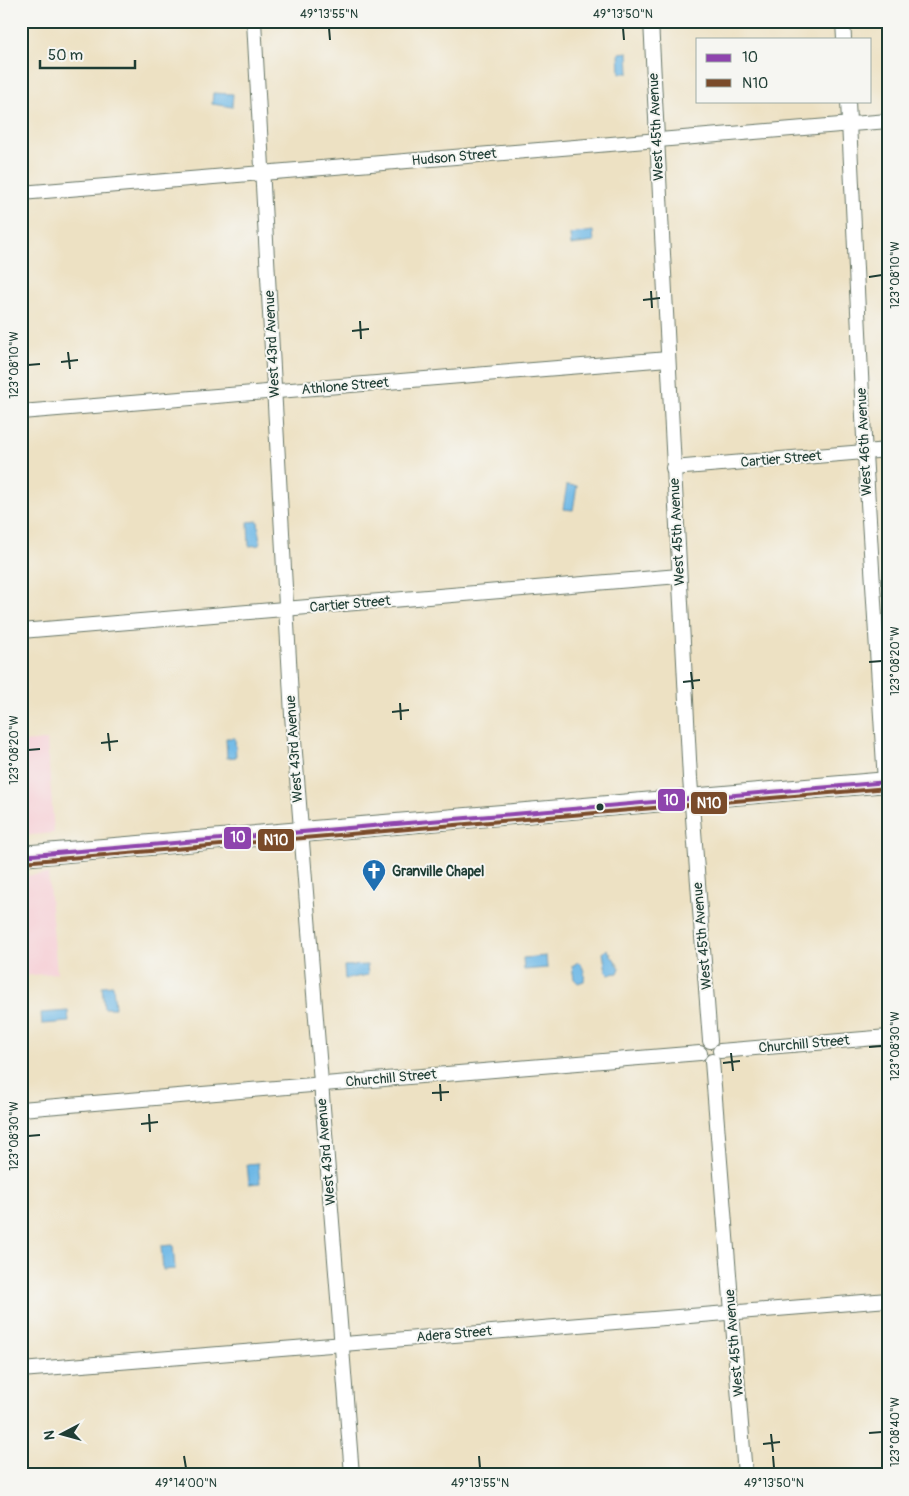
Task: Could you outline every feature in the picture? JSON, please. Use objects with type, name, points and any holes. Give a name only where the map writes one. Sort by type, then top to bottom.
[{"type":"highway","points":[[21,856],[886,782]]},
{"type":"street","name":"West 43rd Avenue","points":[[254,21],[300,831],[352,1475]]},
{"type":"street","name":"West 45th Avenue","points":[[651,21],[691,799],[714,1051],[745,1475]]},
{"type":"street","points":[[843,21],[844,38]]},
{"type":"street","name":"West 46th Avenue","points":[[848,102],[865,452],[886,782]]},
{"type":"street","name":"Hudson Street","points":[[21,193],[888,121]]},
{"type":"street","name":"Athlone Street","points":[[21,412],[668,359]]},
{"type":"street","name":"Cartier Street","points":[[673,468],[888,450]]},
{"type":"street","name":"Cartier Street","points":[[21,631],[679,576]]},
{"type":"street","name":"Churchill Street","points":[[21,1109],[700,1053],[702,1046],[714,1051],[888,1037]]},
{"type":"street","name":"Adera Street","points":[[21,1370],[888,1300]]},
{"type":"shaded area","points":[[47,740],[54,833],[21,836],[21,742]]},
{"type":"shaded area","points":[[48,874],[57,973],[21,976],[21,876]]},
{"type":"water","points":[[628,52],[629,73],[620,73],[619,53]]},
{"type":"water","points":[[213,93],[233,94],[232,107],[212,104]]},
{"type":"water","points":[[593,231],[594,242],[571,245],[570,234]]},
{"type":"water","points":[[567,485],[577,486],[573,510],[563,509]]},
{"type":"water","points":[[258,521],[260,545],[249,546],[248,522]]},
{"type":"water","points":[[226,738],[235,738],[236,757],[227,758]]},
{"type":"water","points":[[607,949],[620,968],[618,973],[609,974],[606,971],[603,953]]},
{"type":"water","points":[[546,956],[547,968],[524,970],[523,958]]},
{"type":"water","points":[[578,962],[583,968],[584,981],[578,983],[574,979],[572,966]]},
{"type":"water","points":[[367,965],[368,975],[345,979],[344,966]]},
{"type":"water","points":[[113,985],[115,1008],[104,1008],[102,986]]},
{"type":"water","points":[[68,1011],[69,1022],[42,1024],[41,1013]]},
{"type":"water","points":[[258,1163],[260,1183],[249,1184],[247,1164]]},
{"type":"water","points":[[173,1245],[175,1269],[163,1270],[161,1246]]},
{"type":"transit line","name":"10","points":[[21,856],[888,782]]},
{"type":"transit line","name":"N10","points":[[22,862],[888,788]]},
{"type":"place","name":"Granville Chapel","points":[[374,892]]}]
